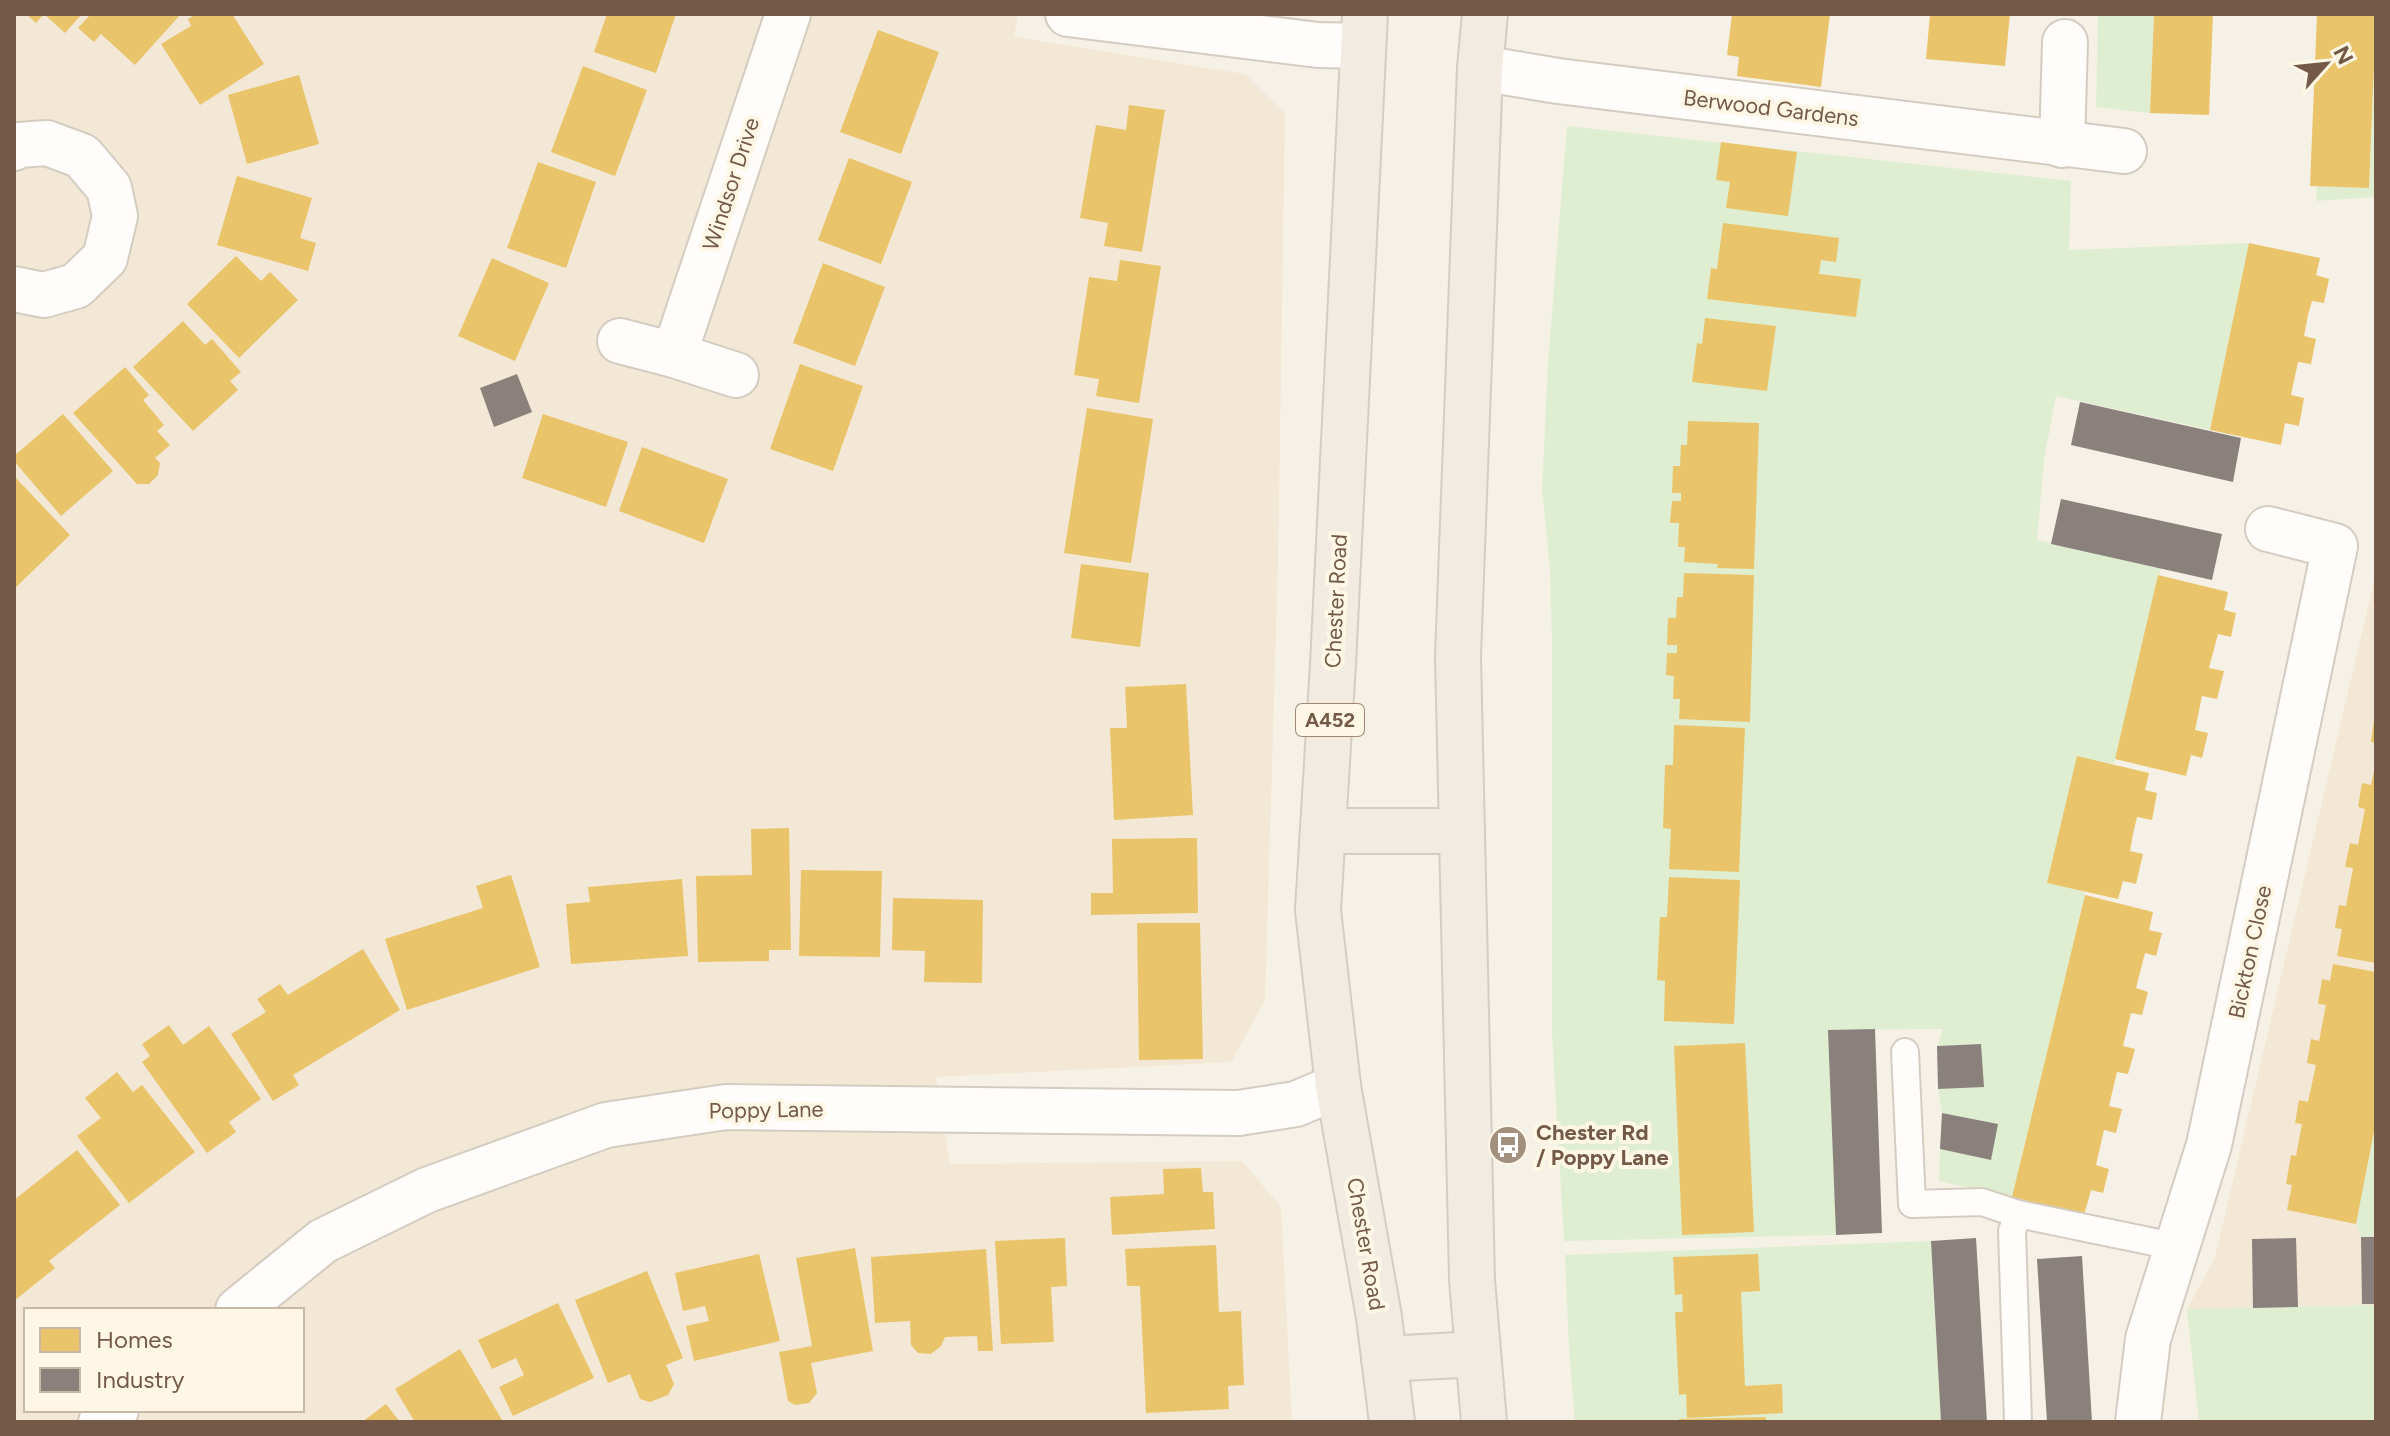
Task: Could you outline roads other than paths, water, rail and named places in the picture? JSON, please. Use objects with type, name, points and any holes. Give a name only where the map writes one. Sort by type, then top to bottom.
[{"type":"highway","points":[[1484,1422],[1472,1280],[1458,656],[1480,68],[1485,14]]},
{"type":"highway","name":"Chester Road","points":[[1364,30],[1318,910],[1338,1086],[1379,1317],[1392,1422]]},
{"type":"highway","points":[[1323,831],[1462,831]]},
{"type":"highway","points":[[1384,1359],[1478,1354]]},
{"type":"street","name":"Windsor Drive","points":[[674,355],[788,14]]},
{"type":"street","points":[[1068,14],[1318,45],[1364,30]]},
{"type":"street","points":[[2062,145],[2065,42]]},
{"type":"street","name":"Berwood Gardens","points":[[1480,68],[1558,81],[2124,151]]},
{"type":"street","points":[[14,148],[47,143],[82,156],[109,188],[115,216],[105,258],[76,286],[44,295],[14,289]]},
{"type":"street","points":[[620,341],[736,375]]},
{"type":"street","name":"Bickton Close","points":[[2138,1422],[2148,1339],[2209,1145],[2335,546],[2268,529]]},
{"type":"street","name":"Poppy Lane","points":[[240,1308],[323,1241],[336,1234],[427,1190],[606,1125],[726,1107],[1239,1113],[1296,1104],[1338,1086]]},
{"type":"lane","points":[[1905,1052],[1912,1204],[1982,1202],[2018,1214],[2178,1247]]},
{"type":"lane","points":[[2018,1214],[2012,1231],[2018,1422]]},
{"type":"place","name":"Chester Rd / Poppy Lane","points":[[1508,1145]]}]
